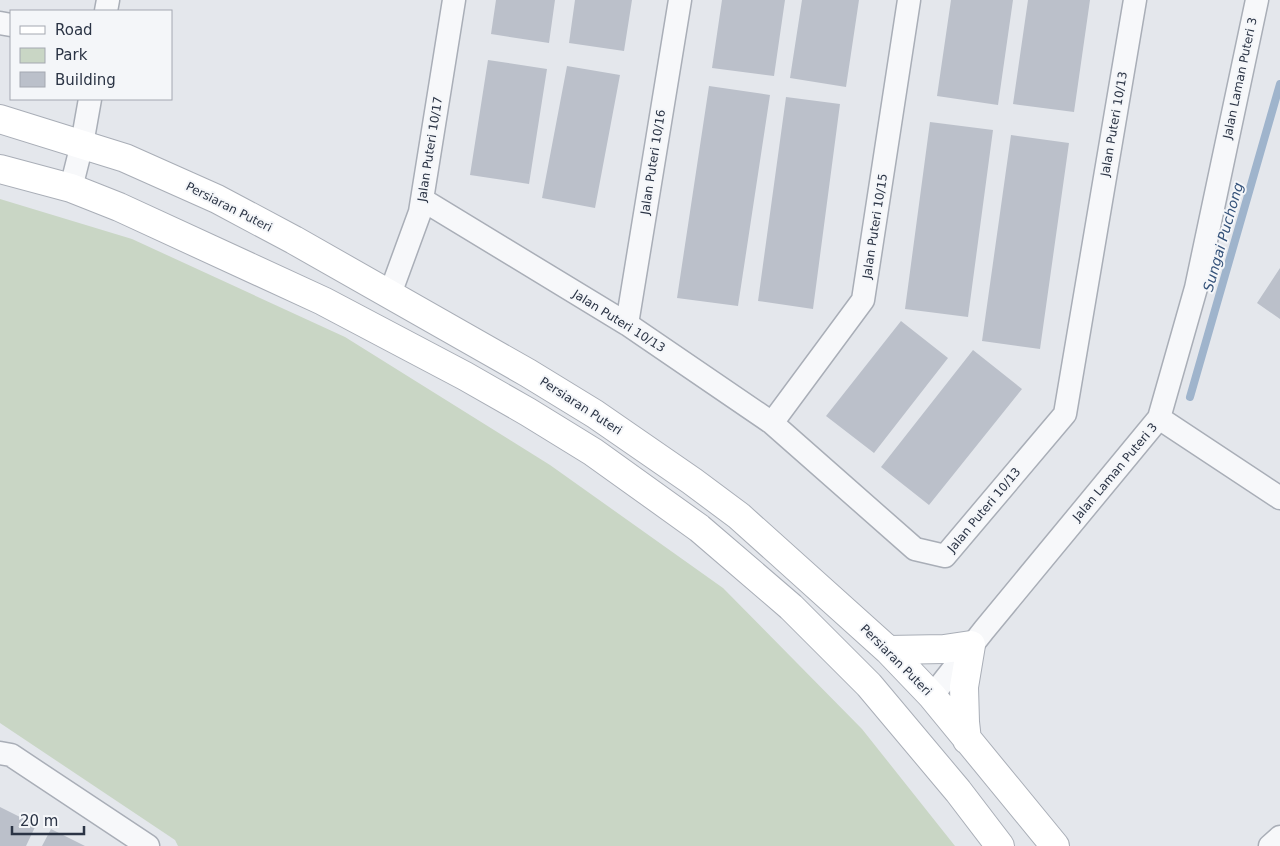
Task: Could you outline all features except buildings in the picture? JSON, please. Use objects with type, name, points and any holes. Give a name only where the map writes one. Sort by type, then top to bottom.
[{"type":"main road","name":"Persiaran Puteri","points":[[0,119],[125,158],[217,199],[294,240],[528,372],[596,414],[739,516],[854,618],[932,696],[1055,846]]},
{"type":"main road","points":[[0,168],[71,188],[128,211],[323,301],[466,376],[593,452],[699,528],[792,607],[869,685],[958,791],[1000,846]]},
{"type":"main road","points":[[888,650],[936,649],[971,645],[964,687],[967,740]]},
{"type":"main road","points":[[869,685],[910,694],[932,696],[933,722],[958,791]]},
{"type":"street","name":"Jalan Puteri 10/17","points":[[390,294],[418,219],[423,200],[454,0]]},
{"type":"street","name":"Jalan Puteri 10/16","points":[[627,324],[680,0]]},
{"type":"street","name":"Jalan Puteri 10/15","points":[[772,423],[863,300],[909,0]]},
{"type":"street","name":"Jalan Puteri 10/13","points":[[423,200],[627,324],[772,423],[915,550],[945,556],[1065,414],[1135,0]]},
{"type":"street","name":"Jalan Laman Puteri 3","points":[[932,696],[971,645],[1159,418],[1196,288],[1256,0]]},
{"type":"street","points":[[71,188],[82,144],[90,100]]},
{"type":"street","points":[[1159,418],[1280,498]]},
{"type":"street","points":[[6,754],[148,846]]},
{"type":"street","points":[[1270,846],[1280,837]]},
{"type":"green space","points":[[0,199],[132,239],[345,337],[550,465],[723,588],[862,729],[955,846],[178,846],[175,840],[0,723]]},
{"type":"waterway","name":"Sungai Puchong","points":[[1190,397],[1280,84]]}]
